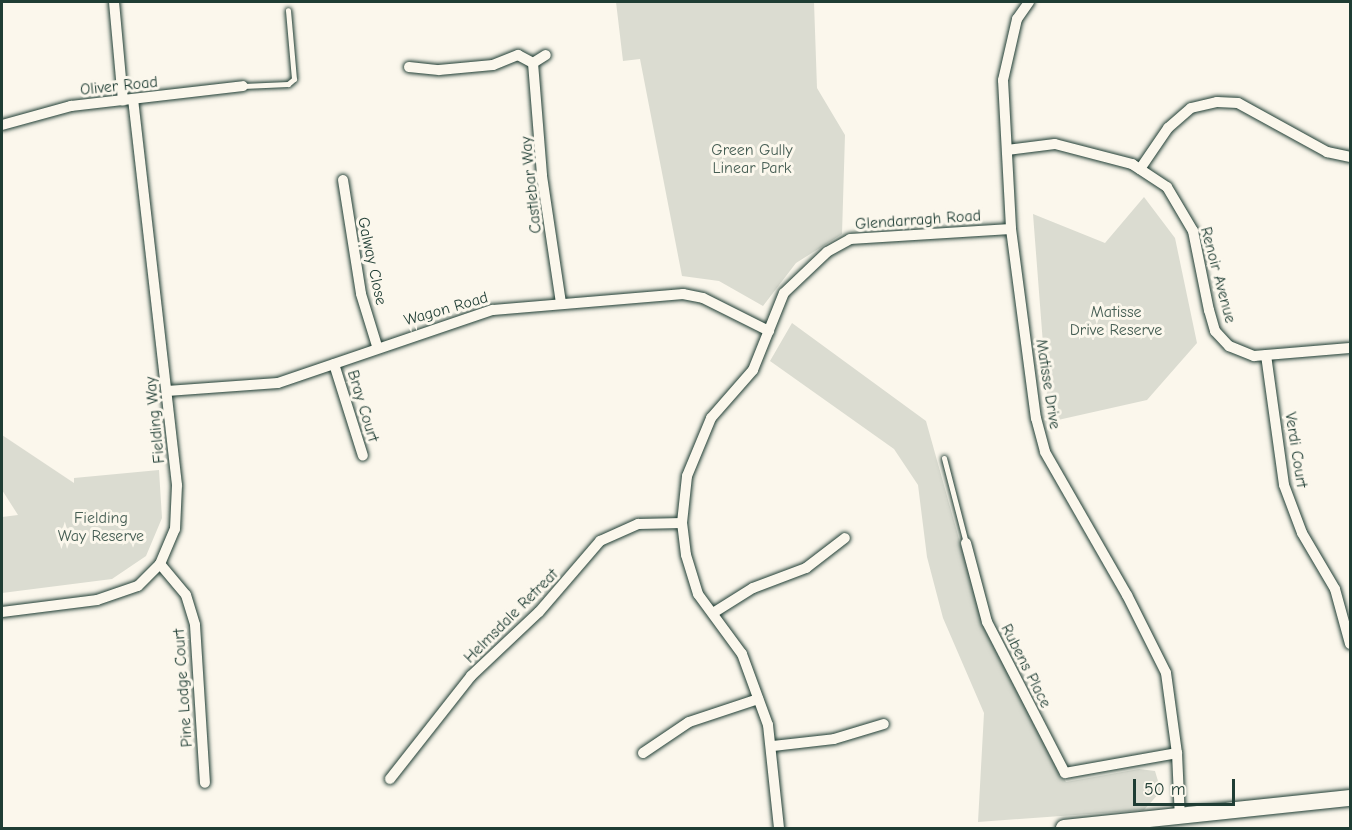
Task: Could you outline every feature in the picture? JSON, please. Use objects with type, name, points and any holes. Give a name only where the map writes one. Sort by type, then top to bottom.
[{"type":"main road","points":[[1064,828],[1180,823],[1350,798]]},
{"type":"street","name":"Fielding Way","points":[[2,612],[97,600],[138,586],[160,564],[175,529],[178,508],[167,391],[114,2]]},
{"type":"street","name":"Matisse Drive","points":[[1029,2],[1017,19],[1003,80],[1011,229],[1036,418],[1046,452],[1166,673],[1177,753],[1180,823]]},
{"type":"street","points":[[409,67],[439,70],[493,65],[518,56],[533,63],[546,55]]},
{"type":"street","name":"Castlebar Way","points":[[533,63],[542,177],[561,303]]},
{"type":"street","name":"Oliver Road","points":[[2,125],[71,106],[243,86]]},
{"type":"street","points":[[1140,169],[1167,128],[1191,108],[1217,102],[1238,103],[1327,152],[1350,157]]},
{"type":"street","name":"Renoir Avenue","points":[[1007,150],[1055,144],[1140,169],[1167,187],[1193,231],[1215,331],[1229,346],[1266,356],[1350,348]]},
{"type":"street","name":"Galway Close","points":[[343,180],[361,294],[377,346]]},
{"type":"street","name":"Glendarragh Road","points":[[779,828],[773,746],[758,699],[742,654],[698,594],[682,523],[687,476],[711,418],[753,370],[784,293],[827,252],[850,239],[1011,229]]},
{"type":"street","name":"Wagon Road","points":[[167,391],[278,383],[334,364],[377,346],[493,310],[561,303],[682,294],[703,298],[769,331]]},
{"type":"street","name":"Verdi Court","points":[[1266,356],[1284,485],[1302,533],[1335,590],[1350,644]]},
{"type":"street","name":"Bray Court","points":[[334,364],[363,456]]},
{"type":"street","name":"Helmsdale Retreat","points":[[390,779],[471,676],[539,612],[600,541],[638,524],[682,523]]},
{"type":"street","points":[[712,613],[753,588],[806,568],[845,537]]},
{"type":"street","name":"Rubens Place","points":[[966,543],[987,622],[1065,773],[1177,753]]},
{"type":"street","name":"Pine Lodge Court","points":[[160,564],[186,596],[195,625],[205,783]]},
{"type":"street","points":[[643,753],[689,722],[758,699]]},
{"type":"street","points":[[773,746],[834,739],[884,724]]},
{"type":"lane","points":[[243,86],[288,84],[294,79],[288,10]]},
{"type":"lane","name":"Rubens Place","points":[[944,458],[966,543]]},
{"type":"green space","name":"Green Gully Linear Park","points":[[616,2],[814,2],[817,88],[845,135],[842,234],[796,263],[763,306],[719,281],[682,276],[640,59],[623,61]]},
{"type":"green space","name":"Matisse Drive Reserve","points":[[1144,197],[1175,238],[1197,343],[1147,400],[1049,422],[1033,214],[1105,243]]},
{"type":"green space","points":[[792,323],[926,421],[984,628],[1066,782],[1139,769],[1155,771],[1161,791],[1144,810],[978,822],[984,713],[943,618],[927,557],[918,485],[894,449],[770,361]]},
{"type":"green space","name":"Fielding Way Reserve","points":[[2,435],[74,483],[74,478],[159,470],[162,518],[146,556],[112,579],[2,593],[2,517],[18,515],[2,490]]}]
